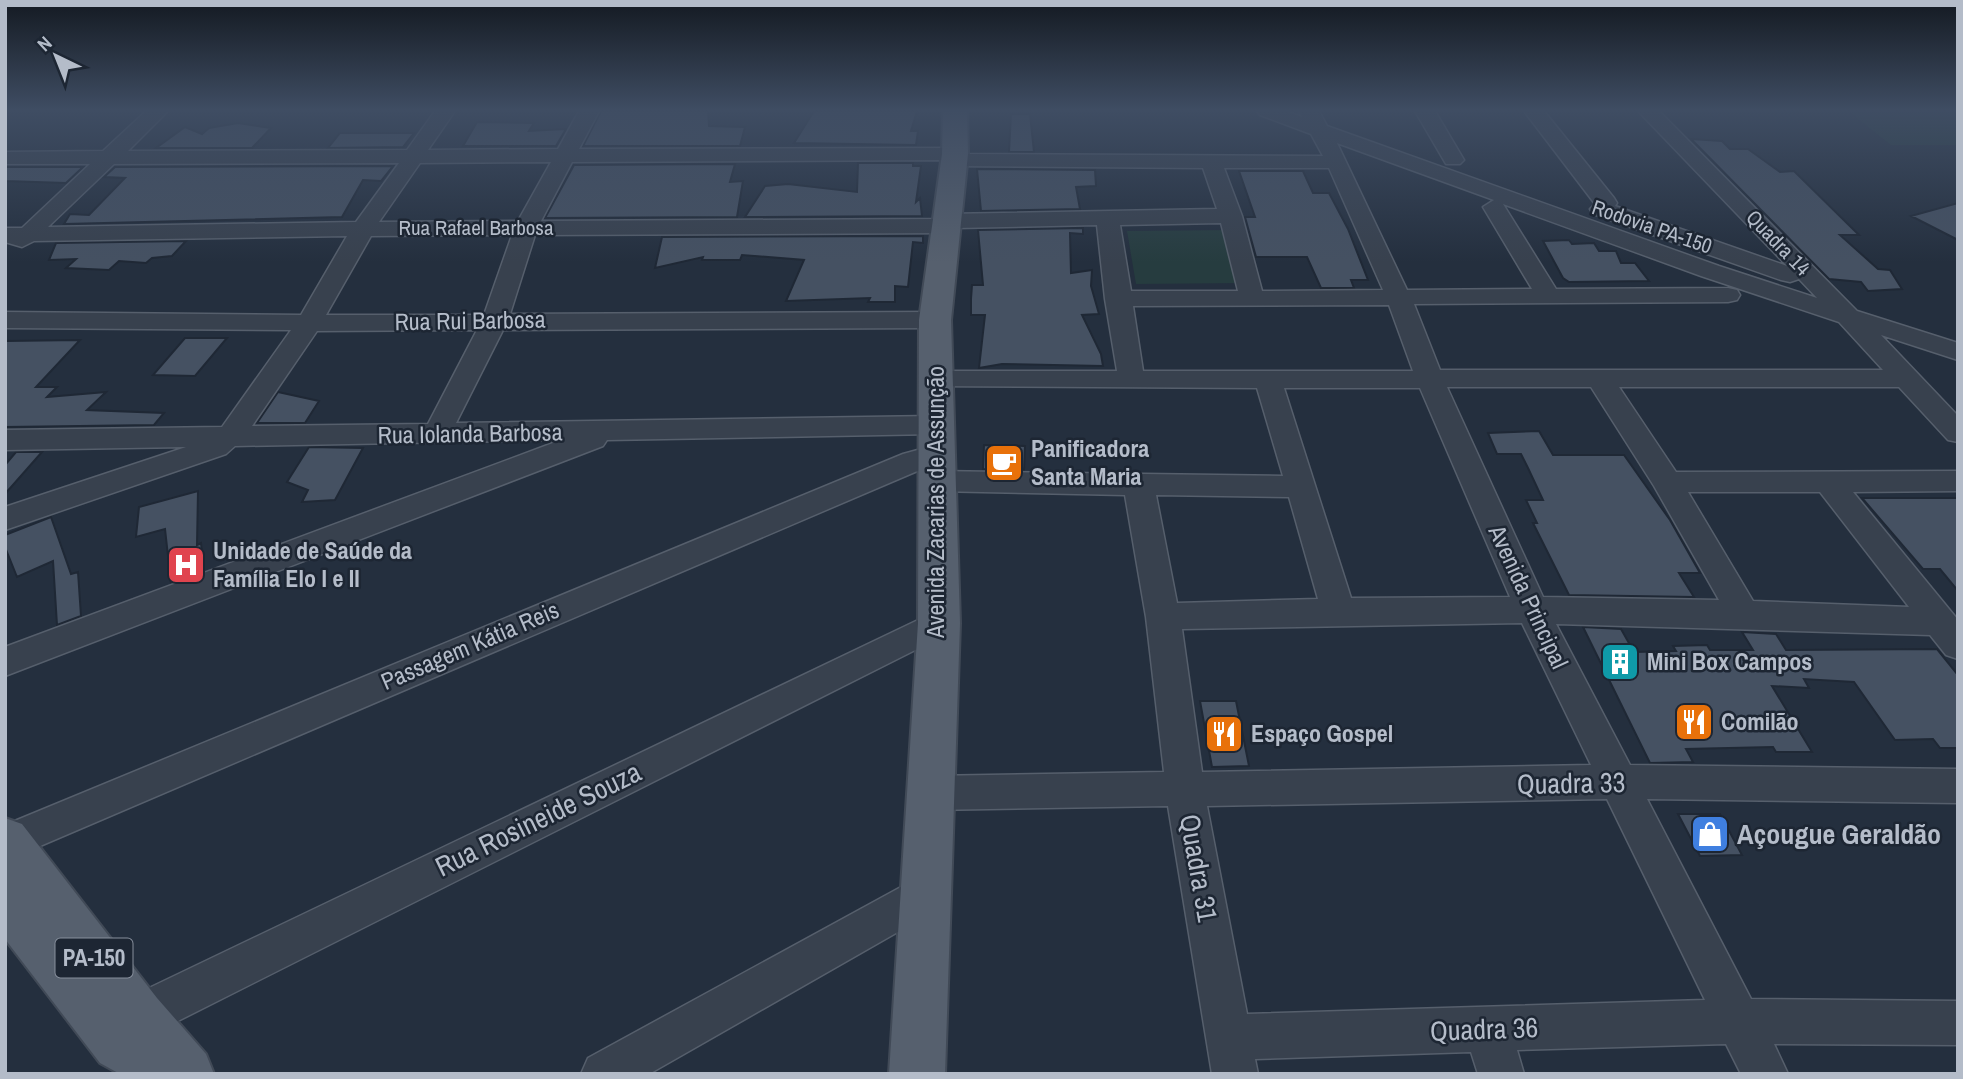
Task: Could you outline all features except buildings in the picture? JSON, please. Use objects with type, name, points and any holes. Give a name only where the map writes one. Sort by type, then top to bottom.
[{"type":"main road","name":"Avenida Zacarias de Assunção","points":[[917,1074],[923,895],[939,623],[936,320],[954,161]]},
{"type":"main road","name":"PA-150","points":[[6,841],[138,1017],[186,1074]]},
{"type":"main road","points":[[5,898],[120,1043],[176,1074]]},
{"type":"street","points":[[5,255],[16,235],[106,161]]},
{"type":"street","points":[[5,519],[235,438],[309,323],[363,229],[410,161]]},
{"type":"street","points":[[436,435],[495,320],[526,228],[561,161]]},
{"type":"street","points":[[1141,161],[1337,162]]},
{"type":"street","points":[[1426,161],[1697,266],[1958,352]]},
{"type":"street","name":"Rodovia PA-150","points":[[1457,161],[1819,285],[1958,328]]},
{"type":"street","points":[[1573,161],[1606,204]]},
{"type":"street","name":"Quadra 14","points":[[1697,161],[1819,285],[1958,433]]},
{"type":"street","name":"Avenida Principal","points":[[1337,162],[1398,296],[1429,378],[1532,609],[1765,1074]]},
{"type":"street","points":[[1212,163],[1231,216],[1252,299]]},
{"type":"street","points":[[1494,207],[1548,295]]},
{"type":"street","name":"Rua Rafael Barbosa","points":[[16,235],[945,224],[1231,216]]},
{"type":"street","points":[[1108,220],[1130,378]]},
{"type":"street","points":[[1118,299],[1728,295]]},
{"type":"street","name":"Rua Rui Barbosa","points":[[5,320],[309,323],[495,320],[936,320]]},
{"type":"street","points":[[936,380],[1429,378],[1601,381],[1906,378]]},
{"type":"street","points":[[1268,380],[1338,609]]},
{"type":"street","points":[[1601,381],[1667,482],[1742,612]]},
{"type":"street","points":[[5,662],[613,431]]},
{"type":"street","name":"Rua Iolanda Barbosa","points":[[5,440],[613,431],[936,454],[1139,487],[1302,487]]},
{"type":"street","name":"Passagem Kátia Reis","points":[[6,841],[517,625],[936,454]]},
{"type":"street","points":[[1667,482],[1958,481]]},
{"type":"street","points":[[1829,483],[1948,634]]},
{"type":"street","points":[[1139,487],[1163,617],[1185,790]]},
{"type":"street","points":[[1163,617],[1338,609],[1742,612],[1948,634]]},
{"type":"street","name":"Rua Rosineide Souza","points":[[138,1017],[939,623]]},
{"type":"street","name":"Quadra 33","points":[[1185,790],[1618,782],[1958,786]]},
{"type":"street","name":"Quadra 31","points":[[929,793],[1185,790],[1232,1055]]},
{"type":"street","points":[[604,1074],[923,895]]},
{"type":"street","name":"Quadra 36","points":[[1232,1055],[1488,1028],[1739,1021],[1958,1023]]},
{"type":"street","points":[[1488,1028],[1501,1074]]},
{"type":"green space","points":[[1231,230],[1248,283],[1136,284],[1127,231]]},
{"type":"place","name":"Panificadora Santa Maria","points":[[1004,463]]},
{"type":"place","name":"Unidade de Saúde da Família Elo I e II","points":[[186,565]]},
{"type":"place","name":"Mini Box Campos","points":[[1620,662]]},
{"type":"place","name":"Comilão","points":[[1694,722]]},
{"type":"place","name":"Espaço Gospel","points":[[1224,734]]},
{"type":"place","name":"Açougue Geraldão","points":[[1710,834]]}]
